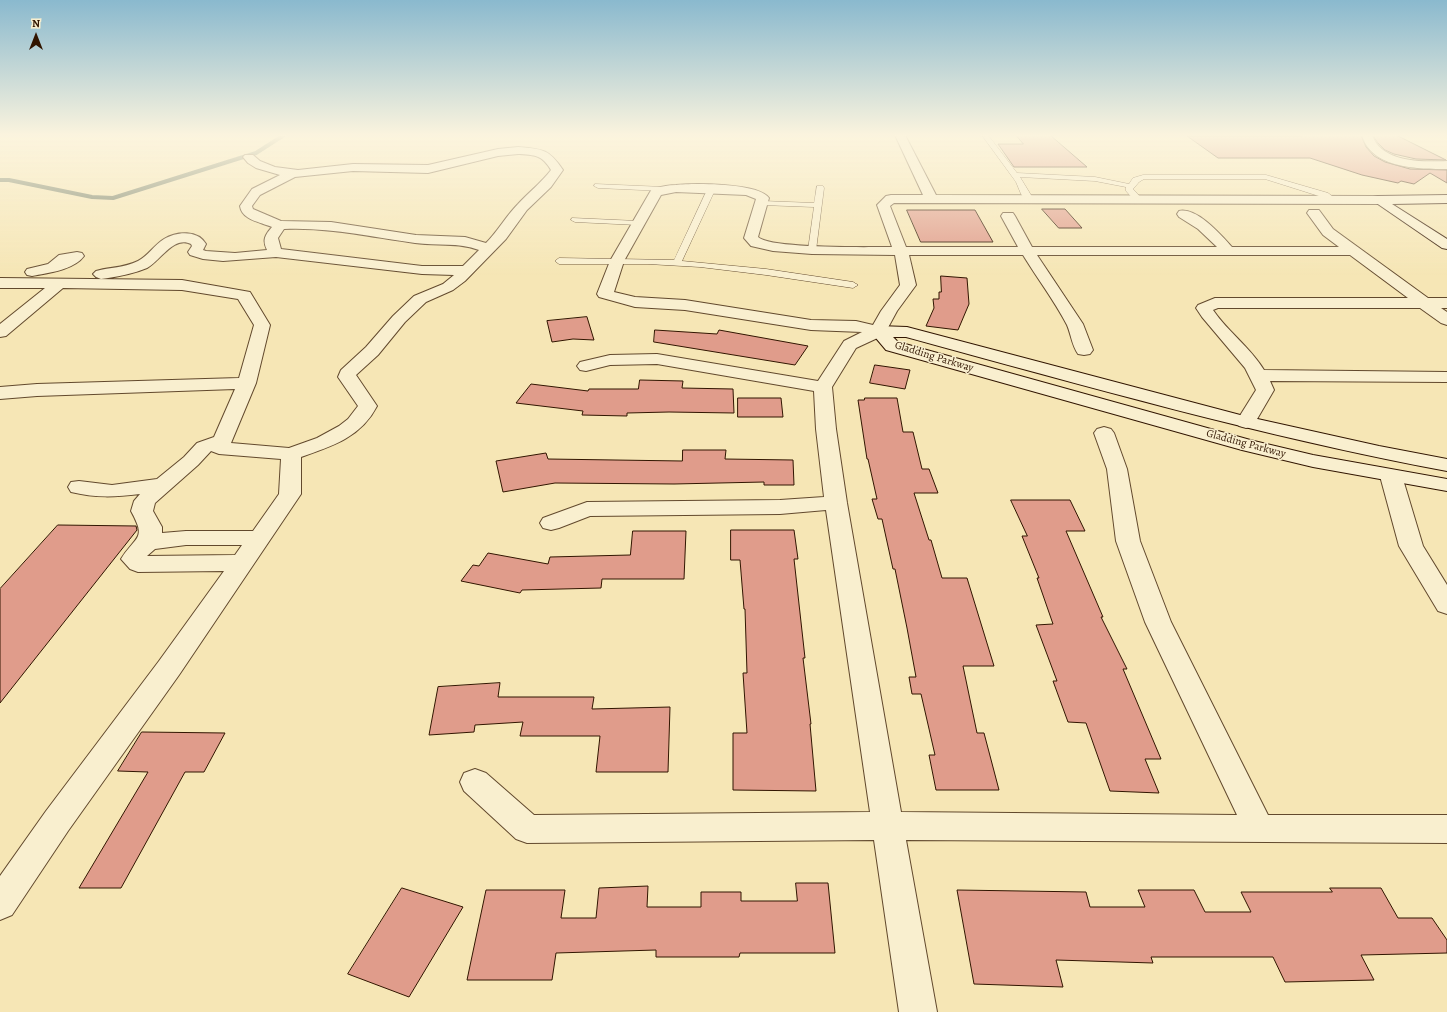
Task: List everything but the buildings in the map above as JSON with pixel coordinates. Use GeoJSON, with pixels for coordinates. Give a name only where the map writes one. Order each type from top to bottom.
{"type":"FeatureCollection","features":[{"type":"Feature","properties":{"kind":"street"},"geometry":{"type":"LineString","coordinates":[[276,182],[256,192],[246,206],[247,211],[253,215],[280,225],[311,225],[431,240],[464,240],[473,242],[488,249]]}},
{"type":"Feature","properties":{"kind":"street"},"geometry":{"type":"LineString","coordinates":[[32,272],[182,285],[244,295],[262,325],[247,383],[219,448],[291,454],[345,432],[365,413],[368,406],[347,377],[347,374],[372,351],[399,319],[420,299],[448,287],[460,278],[501,236],[522,207],[549,182]]}},
{"type":"Feature","properties":{"kind":"street"},"geometry":{"type":"LineString","coordinates":[[923,182],[932,200]]}},
{"type":"Feature","properties":{"kind":"street"},"geometry":{"type":"LineString","coordinates":[[1355,251],[901,251],[812,250],[773,247],[756,243],[751,238],[763,198],[757,194],[747,191],[664,189],[656,192],[617,261],[606,294],[634,302],[685,305],[756,315],[811,325],[853,336],[878,331],[889,311],[908,285],[901,251],[883,205],[891,199],[1447,199]]}},
{"type":"Feature","properties":{"kind":"street"},"geometry":{"type":"LineString","coordinates":[[1378,200],[1447,245]]}},
{"type":"Feature","properties":{"kind":"street"},"geometry":{"type":"LineString","coordinates":[[1314,213],[1328,232],[1447,320]]}},
{"type":"Feature","properties":{"kind":"street"},"geometry":{"type":"LineString","coordinates":[[1184,214],[1196,220],[1214,234],[1228,251]]}},
{"type":"Feature","properties":{"kind":"street"},"geometry":{"type":"LineString","coordinates":[[1008,216],[1028,251],[1076,326],[1083,340],[1084,350]]}},
{"type":"Feature","properties":{"kind":"street"},"geometry":{"type":"LineString","coordinates":[[276,252],[270,238],[280,225]]}},
{"type":"Feature","properties":{"kind":"street"},"geometry":{"type":"LineString","coordinates":[[0,274],[32,272],[111,273],[144,264],[165,244],[185,238],[192,238],[197,241],[199,246],[195,252],[207,255],[234,257],[276,252],[422,270],[467,271]]}},
{"type":"Feature","properties":{"kind":"street"},"geometry":{"type":"LineString","coordinates":[[0,283],[57,275]]}},
{"type":"Feature","properties":{"kind":"street"},"geometry":{"type":"LineString","coordinates":[[0,332],[33,306],[57,275]]}},
{"type":"Feature","properties":{"kind":"street"},"geometry":{"type":"LineString","coordinates":[[1246,422],[1265,390],[1259,375],[1210,318],[1204,308],[1215,303],[1447,304]]}},
{"type":"Feature","properties":{"kind":"street","name":"Gladding Parkway"},"geometry":{"type":"LineString","coordinates":[[878,331],[907,332],[1315,440],[1447,465]]}},
{"type":"Feature","properties":{"kind":"street","name":"Gladding Parkway"},"geometry":{"type":"LineString","coordinates":[[878,331],[892,346],[1249,446],[1313,461],[1447,485]]}},
{"type":"Feature","properties":{"kind":"street"},"geometry":{"type":"LineString","coordinates":[[853,336],[823,387],[826,429],[836,503],[918,1012]]}},
{"type":"Feature","properties":{"kind":"street"},"geometry":{"type":"LineString","coordinates":[[586,366],[610,360],[657,359],[823,387]]}},
{"type":"Feature","properties":{"kind":"street"},"geometry":{"type":"LineString","coordinates":[[1259,375],[1447,377]]}},
{"type":"Feature","properties":{"kind":"street"},"geometry":{"type":"LineString","coordinates":[[0,393],[37,390],[247,383]]}},
{"type":"Feature","properties":{"kind":"street"},"geometry":{"type":"LineString","coordinates":[[1104,433],[1117,470],[1128,541],[1158,622],[1259,829]]}},
{"type":"Feature","properties":{"kind":"street"},"geometry":{"type":"LineString","coordinates":[[148,542],[151,527],[142,511],[145,501],[204,447],[212,443],[221,442]]}},
{"type":"Feature","properties":{"kind":"street"},"geometry":{"type":"LineString","coordinates":[[0,904],[57,821],[169,668],[290,494],[291,454]]}},
{"type":"Feature","properties":{"kind":"street"},"geometry":{"type":"LineString","coordinates":[[1447,469],[1404,469],[1391,476],[1411,546],[1447,605]]}},
{"type":"Feature","properties":{"kind":"street"},"geometry":{"type":"LineString","coordinates":[[79,487],[112,491],[164,485]]}},
{"type":"Feature","properties":{"kind":"street"},"geometry":{"type":"LineString","coordinates":[[551,523],[587,509],[780,507],[836,503]]}},
{"type":"Feature","properties":{"kind":"street"},"geometry":{"type":"LineString","coordinates":[[242,563],[138,564],[133,559],[139,550],[148,542],[186,538],[259,538]]}},
{"type":"Feature","properties":{"kind":"street"},"geometry":{"type":"LineString","coordinates":[[475,782],[527,828],[889,826],[1447,829]]}},
{"type":"Feature","properties":{"kind":"lane"},"geometry":{"type":"LineString","coordinates":[[1019,182],[1030,200]]}},
{"type":"Feature","properties":{"kind":"lane"},"geometry":{"type":"LineString","coordinates":[[1112,182],[1131,186]]}},
{"type":"Feature","properties":{"kind":"lane"},"geometry":{"type":"LineString","coordinates":[[1135,182],[1129,189],[1139,200]]}},
{"type":"Feature","properties":{"kind":"lane"},"geometry":{"type":"LineString","coordinates":[[1284,182],[1325,195],[1333,200]]}},
{"type":"Feature","properties":{"kind":"lane"},"geometry":{"type":"LineString","coordinates":[[598,186],[664,189]]}},
{"type":"Feature","properties":{"kind":"lane"},"geometry":{"type":"LineString","coordinates":[[812,250],[820,188]]}},
{"type":"Feature","properties":{"kind":"lane"},"geometry":{"type":"LineString","coordinates":[[677,263],[711,190]]}},
{"type":"Feature","properties":{"kind":"lane"},"geometry":{"type":"LineString","coordinates":[[762,203],[817,205]]}},
{"type":"Feature","properties":{"kind":"lane"},"geometry":{"type":"LineString","coordinates":[[575,220],[638,223]]}},
{"type":"Feature","properties":{"kind":"lane"},"geometry":{"type":"LineString","coordinates":[[559,261],[677,263],[769,272],[853,285]]}},
{"type":"Feature","properties":{"kind":"waterway"},"geometry":{"type":"LineString","coordinates":[[20,182],[92,197],[113,198],[163,182]]}}]}
